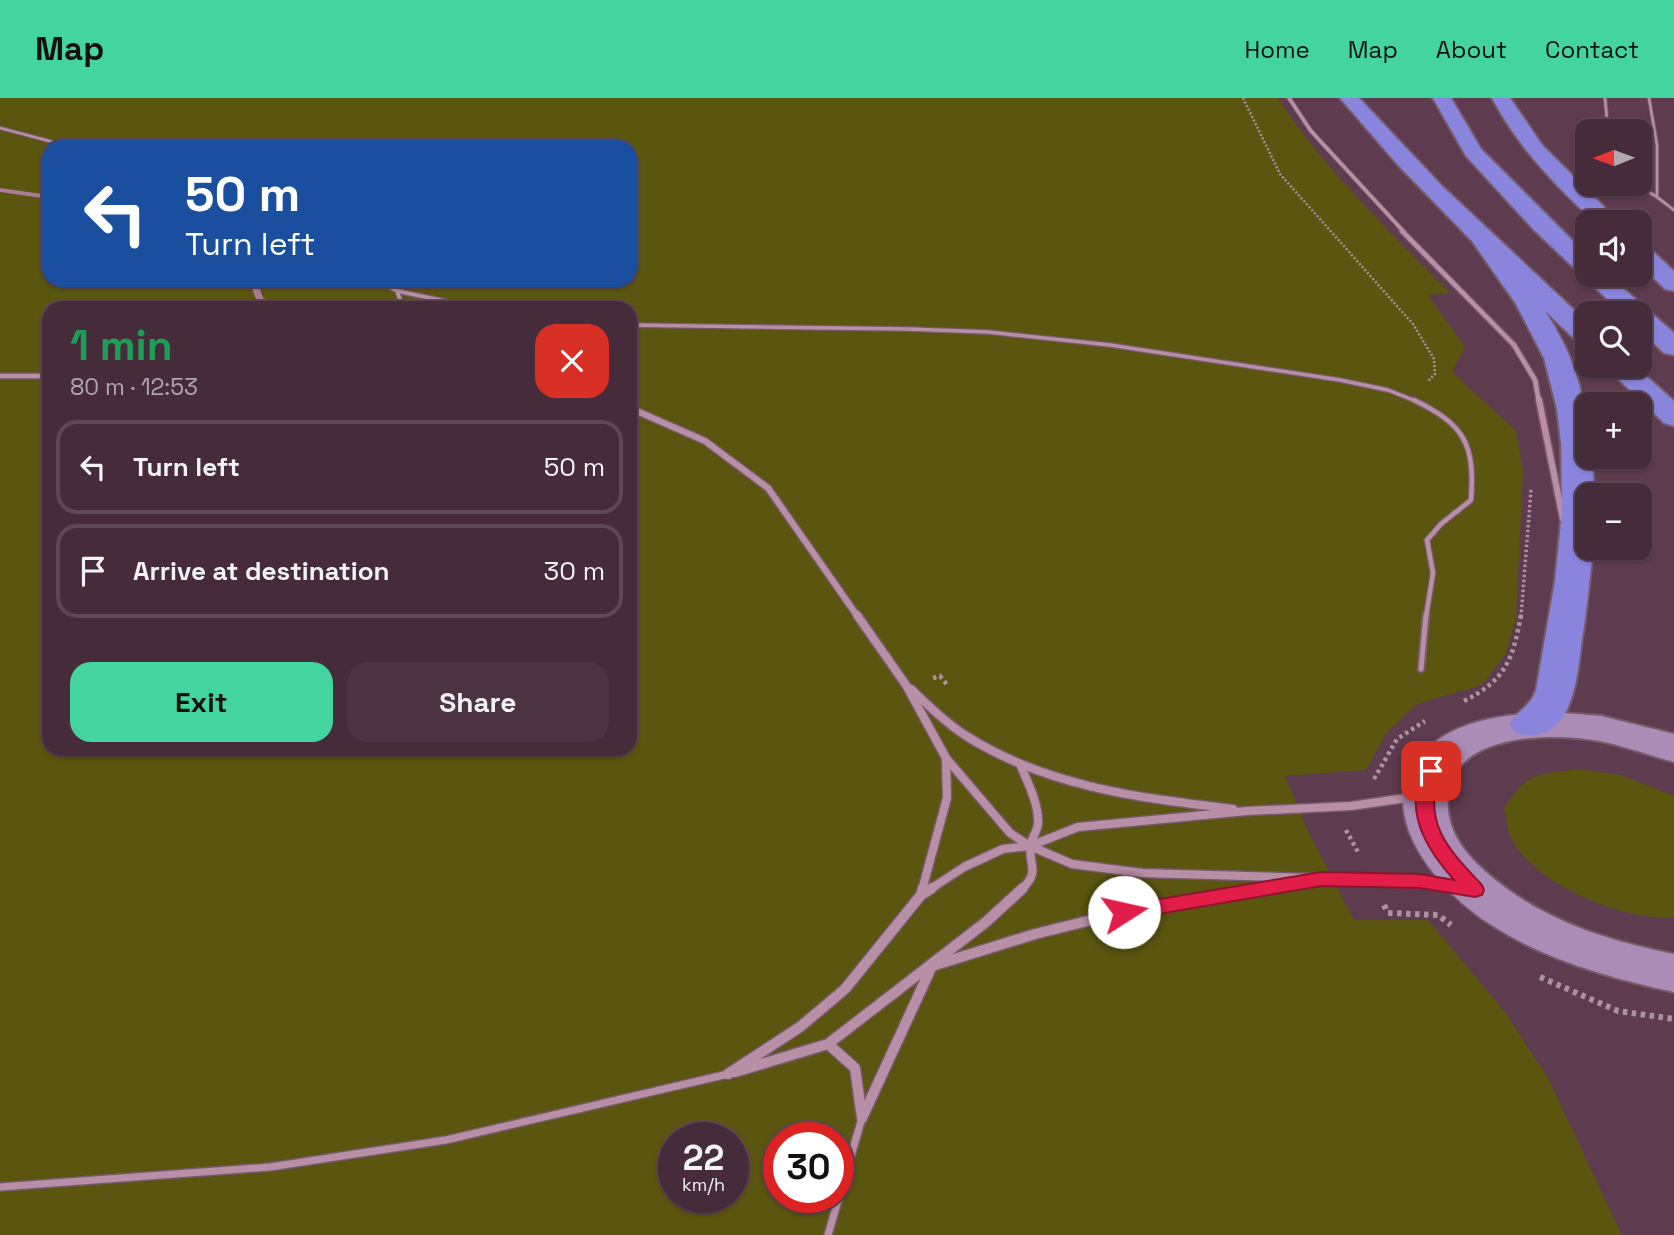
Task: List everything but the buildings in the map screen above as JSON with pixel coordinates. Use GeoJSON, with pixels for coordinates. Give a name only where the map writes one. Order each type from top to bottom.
{"type":"FeatureCollection","features":[{"type":"Feature","properties":{"kind":"highway"},"geometry":{"type":"LineString","coordinates":[[1349,98],[1383,139],[1482,238],[1575,325]]}},
{"type":"Feature","properties":{"kind":"highway"},"geometry":{"type":"LineString","coordinates":[[1442,98],[1473,152],[1575,257]]}},
{"type":"Feature","properties":{"kind":"highway"},"geometry":{"type":"LineString","coordinates":[[1501,98],[1542,157],[1596,210]]}},
{"type":"Feature","properties":{"kind":"highway"},"geometry":{"type":"LineString","coordinates":[[1482,238],[1541,328],[1563,373],[1577,446],[1580,522],[1564,641],[1555,693],[1546,711],[1529,724]]}},
{"type":"Feature","properties":{"kind":"highway"},"geometry":{"type":"LineString","coordinates":[[1652,263],[1674,284]]}},
{"type":"Feature","properties":{"kind":"highway"},"geometry":{"type":"LineString","coordinates":[[1608,287],[1623,301]]}},
{"type":"Feature","properties":{"kind":"highway"},"geometry":{"type":"LineString","coordinates":[[1652,327],[1674,347]]}},
{"type":"Feature","properties":{"kind":"highway"},"geometry":{"type":"LineString","coordinates":[[1632,378],[1674,417]]}},
{"type":"Feature","properties":{"kind":"street"},"geometry":{"type":"LineString","coordinates":[[1289,98],[1311,131],[1360,187],[1514,345],[1535,380],[1564,524]]}},
{"type":"Feature","properties":{"kind":"street"},"geometry":{"type":"LineString","coordinates":[[0,376],[42,376]]}},
{"type":"Feature","properties":{"kind":"street"},"geometry":{"type":"LineString","coordinates":[[637,411],[705,441],[768,488],[906,685],[946,758],[993,816],[1010,833],[1030,846],[1072,864],[1142,873],[1420,881],[1475,890]]}},
{"type":"Feature","properties":{"kind":"street"},"geometry":{"type":"LineString","coordinates":[[1564,641],[1567,559]]}},
{"type":"Feature","properties":{"kind":"street"},"geometry":{"type":"LineString","coordinates":[[906,685],[966,736],[1020,764],[1109,793],[1247,811]]}},
{"type":"Feature","properties":{"kind":"street"},"geometry":{"type":"LineString","coordinates":[[1674,749],[1615,731],[1579,725],[1529,724],[1472,738],[1447,752],[1431,771],[1423,794],[1427,824],[1444,857],[1475,890],[1516,920],[1567,946],[1622,963],[1674,973]]}},
{"type":"Feature","properties":{"kind":"street"},"geometry":{"type":"LineString","coordinates":[[921,895],[947,798],[946,758]]}},
{"type":"Feature","properties":{"kind":"street"},"geometry":{"type":"LineString","coordinates":[[728,1074],[828,1044],[986,922],[1030,880],[1034,864],[1030,846],[1038,823],[1030,787],[1020,764]]}},
{"type":"Feature","properties":{"kind":"street"},"geometry":{"type":"LineString","coordinates":[[728,1074],[800,1027],[845,989],[921,895],[1003,849],[1030,846],[1078,827],[1247,811],[1350,806],[1423,794]]}},
{"type":"Feature","properties":{"kind":"street"},"geometry":{"type":"LineString","coordinates":[[862,1118],[932,965],[1035,934],[1124,912],[1321,879]]}},
{"type":"Feature","properties":{"kind":"street"},"geometry":{"type":"LineString","coordinates":[[828,1044],[855,1069],[862,1118]]}},
{"type":"Feature","properties":{"kind":"lane"},"geometry":{"type":"LineString","coordinates":[[1605,98],[1607,119]]}},
{"type":"Feature","properties":{"kind":"lane"},"geometry":{"type":"LineString","coordinates":[[1649,98],[1657,145],[1657,198]]}},
{"type":"Feature","properties":{"kind":"lane"},"geometry":{"type":"LineString","coordinates":[[0,128],[45,140]]}},
{"type":"Feature","properties":{"kind":"lane"},"geometry":{"type":"LineString","coordinates":[[1652,195],[1674,211]]}},
{"type":"Feature","properties":{"kind":"lane"},"geometry":{"type":"LineString","coordinates":[[389,287],[397,292],[443,301]]}},
{"type":"Feature","properties":{"kind":"lane"},"geometry":{"type":"LineString","coordinates":[[397,292],[400,301]]}},
{"type":"Feature","properties":{"kind":"lane"},"geometry":{"type":"LineString","coordinates":[[637,325],[950,330],[1080,342],[1366,385],[1410,398],[1452,423],[1467,440],[1473,459],[1471,500],[1441,524],[1427,540],[1433,573],[1427,603],[1421,669]]}},
{"type":"Feature","properties":{"kind":"lane"},"geometry":{"type":"LineString","coordinates":[[0,1187],[270,1167],[446,1140],[728,1074]]}},
{"type":"Feature","properties":{"kind":"lane"},"geometry":{"type":"LineString","coordinates":[[828,1235],[862,1118]]}},
{"type":"Feature","properties":{"kind":"path"},"geometry":{"type":"LineString","coordinates":[[1243,98],[1280,174],[1413,324],[1434,359],[1435,374],[1410,398]]}},
{"type":"Feature","properties":{"kind":"path"},"geometry":{"type":"LineString","coordinates":[[1461,703],[1500,678],[1512,659],[1523,586],[1531,483]]}},
{"type":"Feature","properties":{"kind":"path"},"geometry":{"type":"LineString","coordinates":[[906,685],[940,676],[952,691]]}},
{"type":"Feature","properties":{"kind":"path"},"geometry":{"type":"LineString","coordinates":[[1361,781],[1374,780],[1397,739],[1430,718]]}},
{"type":"Feature","properties":{"kind":"shaded area"},"geometry":{"type":"Polygon","coordinates":[[[0,98],[1278,98],[1296,125],[1337,175],[1450,293],[1428,295],[1465,347],[1452,372],[1516,431],[1523,471],[1516,618],[1506,654],[1482,685],[1417,704],[1387,732],[1366,770],[1285,776],[1306,827],[1354,920],[1428,920],[1504,1011],[1548,1078],[1622,1235],[0,1235],[0,98]]]}},
{"type":"Feature","properties":{"kind":"shaded area"},"geometry":{"type":"Polygon","coordinates":[[[1579,769],[1621,775],[1674,796],[1674,917],[1631,913],[1582,896],[1558,884],[1538,869],[1521,853],[1510,836],[1504,809],[1519,788],[1527,781],[1544,774],[1579,769]]]}},
{"type":"Feature","properties":{"kind":"waterway"},"geometry":{"type":"LineString","coordinates":[[0,190],[42,196]]}},
{"type":"Feature","properties":{"kind":"waterway"},"geometry":{"type":"LineString","coordinates":[[255,287],[260,300],[264,301]]}},
{"type":"Feature","properties":{"kind":"route"},"geometry":{"type":"LineString","coordinates":[[1124,912],[1321,879],[1420,881],[1475,890],[1444,857],[1427,824],[1423,794],[1431,771]]}}]}
